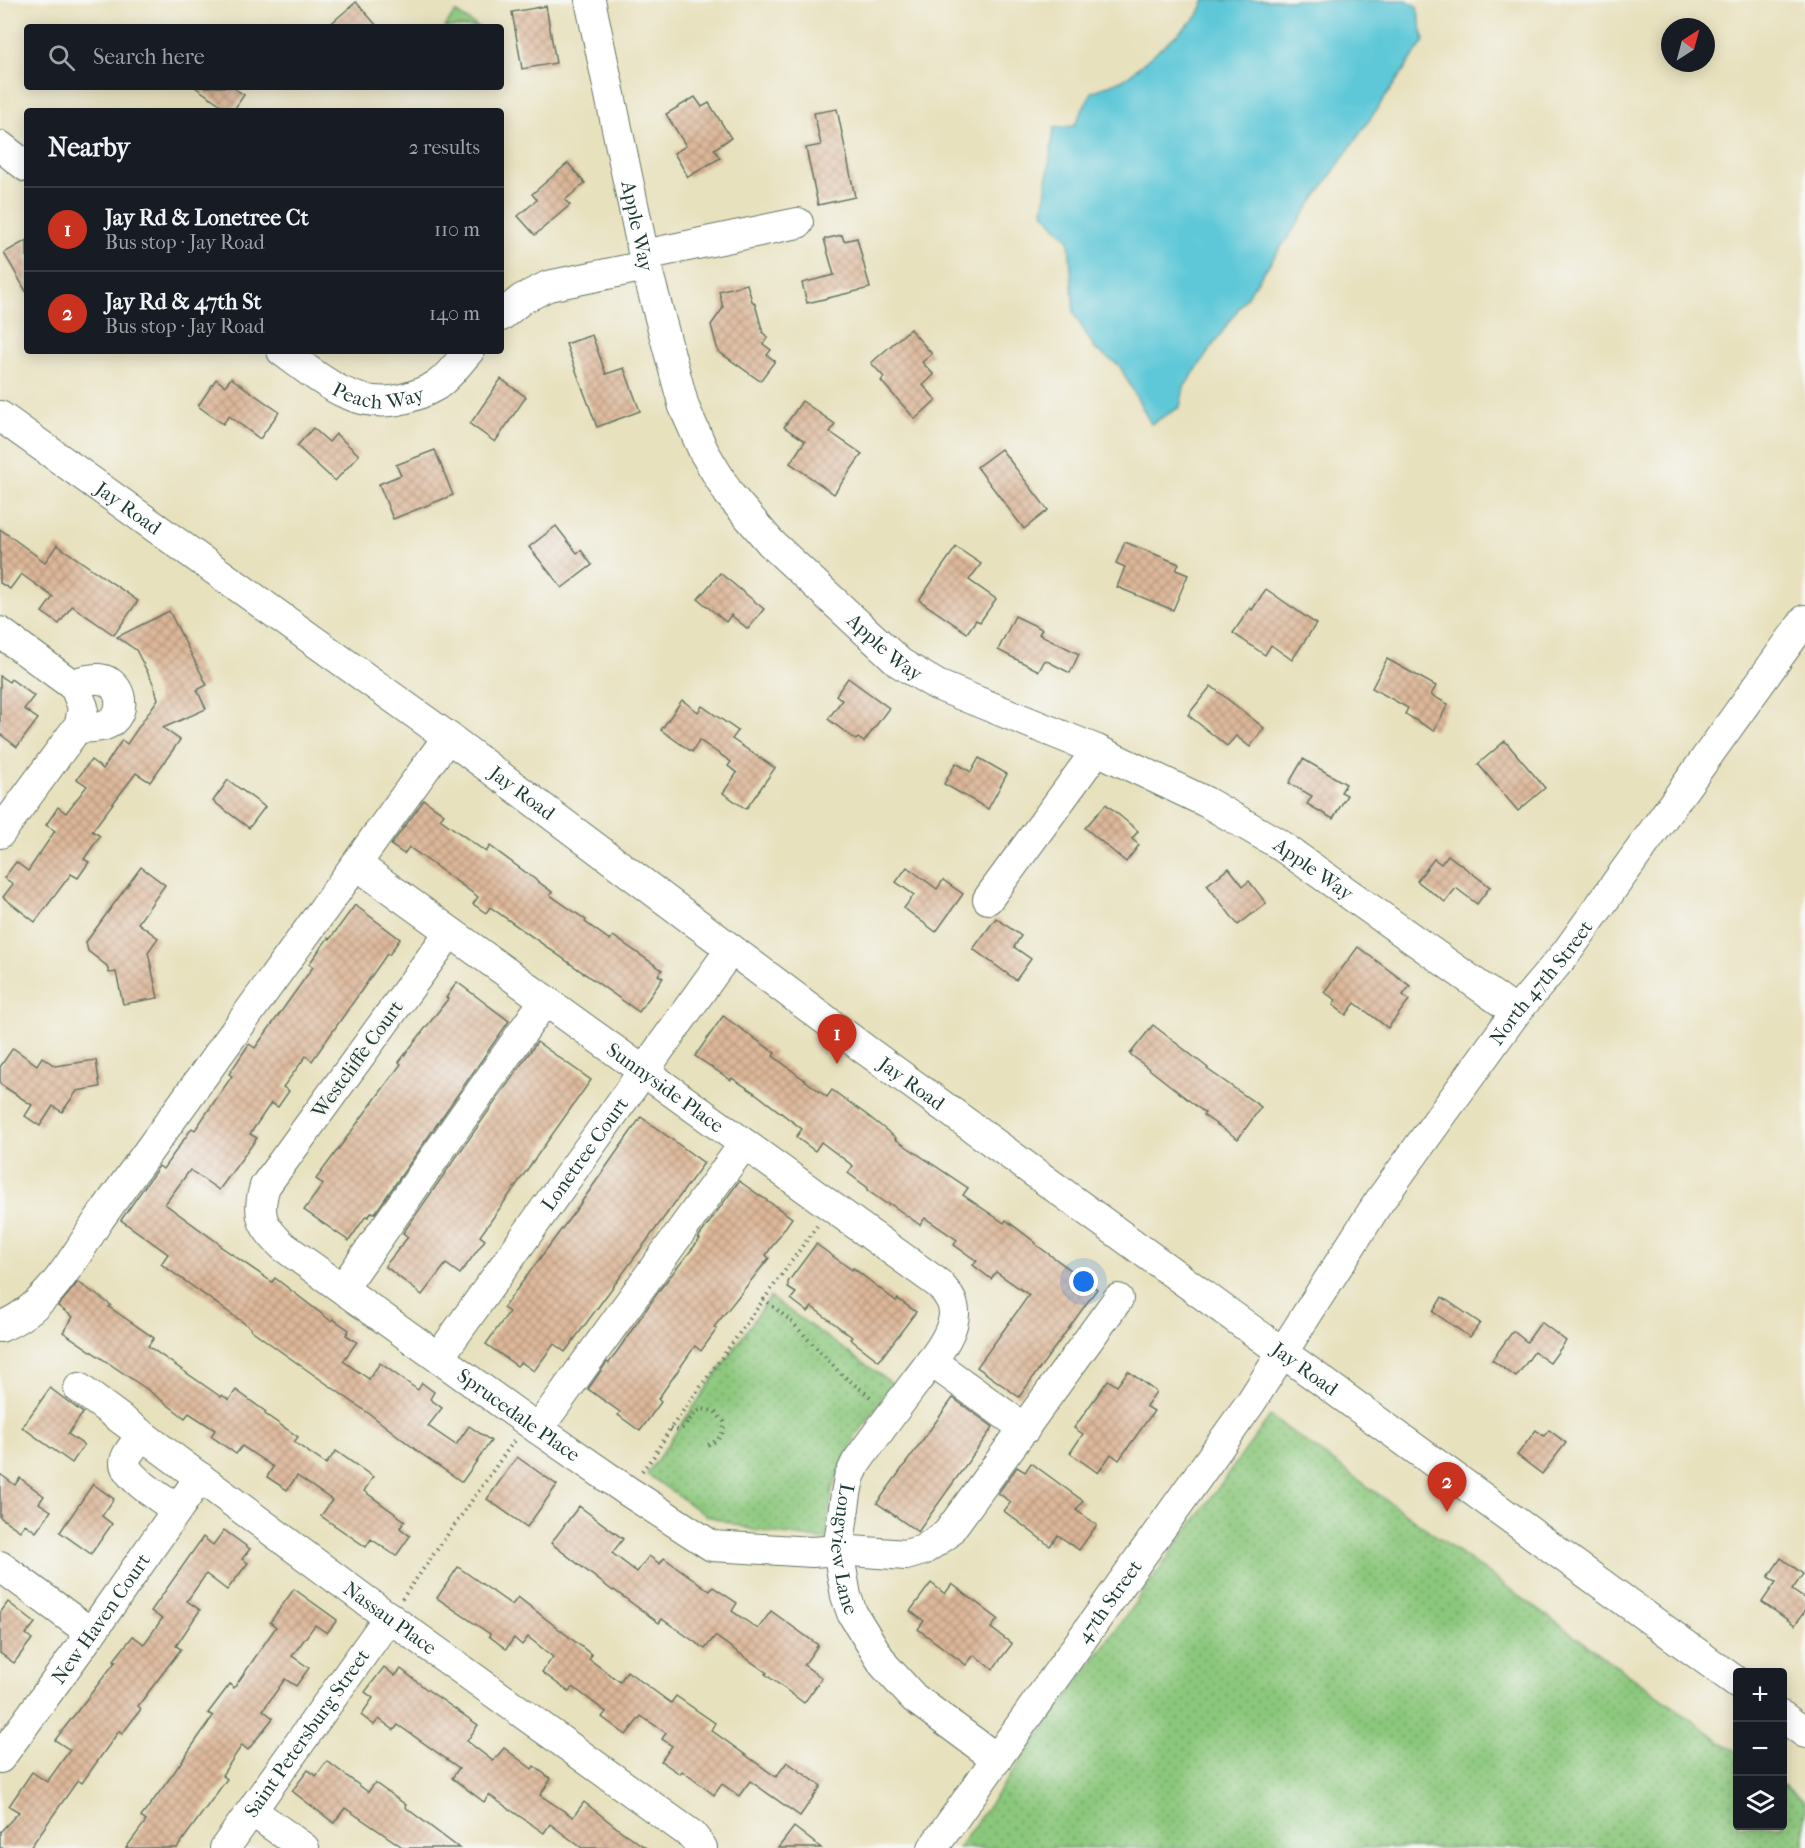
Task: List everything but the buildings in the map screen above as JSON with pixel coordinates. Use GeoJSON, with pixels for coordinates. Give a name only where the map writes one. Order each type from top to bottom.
{"type":"FeatureCollection","features":[{"type":"Feature","properties":{"kind":"street","name":"Apple Way"},"geometry":{"type":"LineString","coordinates":[[590,0],[645,261],[684,407],[704,452],[729,494],[771,543],[900,663],[937,685],[1098,750],[1206,802],[1277,843],[1516,1012]]}},
{"type":"Feature","properties":{"kind":"street"},"geometry":{"type":"LineString","coordinates":[[0,146],[24,165]]}},
{"type":"Feature","properties":{"kind":"street"},"geometry":{"type":"LineString","coordinates":[[504,314],[522,299],[548,286],[798,223]]}},
{"type":"Feature","properties":{"kind":"street","name":"Peach Way"},"geometry":{"type":"LineString","coordinates":[[286,354],[330,386],[360,399],[385,402],[417,396],[439,384],[466,354]]}},
{"type":"Feature","properties":{"kind":"street","name":"Jay Road"},"geometry":{"type":"LineString","coordinates":[[0,416],[448,737],[863,1048],[1733,1680]]}},
{"type":"Feature","properties":{"kind":"street","name":"North 47th Street"},"geometry":{"type":"LineString","coordinates":[[1284,1352],[1376,1206],[1516,1012],[1566,953],[1805,620]]}},
{"type":"Feature","properties":{"kind":"street"},"geometry":{"type":"LineString","coordinates":[[0,632],[73,686],[83,707],[78,728],[0,833]]}},
{"type":"Feature","properties":{"kind":"street"},"geometry":{"type":"LineString","coordinates":[[73,686],[96,678],[105,680],[113,684],[119,692],[121,702],[120,711],[107,725],[78,728]]}},
{"type":"Feature","properties":{"kind":"street"},"geometry":{"type":"LineString","coordinates":[[0,1327],[15,1320],[43,1299],[63,1274],[107,1209],[448,737]]}},
{"type":"Feature","properties":{"kind":"street"},"geometry":{"type":"LineString","coordinates":[[988,899],[1098,750]]}},
{"type":"Feature","properties":{"kind":"street","name":"Sunnyside Place"},"geometry":{"type":"LineString","coordinates":[[368,872],[939,1284],[949,1296],[954,1309]]}},
{"type":"Feature","properties":{"kind":"street","name":"Westcliffe Court"},"geometry":{"type":"LineString","coordinates":[[265,1186],[450,932]]}},
{"type":"Feature","properties":{"kind":"street","name":"Lonetree Court"},"geometry":{"type":"LineString","coordinates":[[440,1357],[731,949]]}},
{"type":"Feature","properties":{"kind":"street"},"geometry":{"type":"LineString","coordinates":[[343,1288],[545,1000]]}},
{"type":"Feature","properties":{"kind":"street"},"geometry":{"type":"LineString","coordinates":[[533,1425],[744,1144]]}},
{"type":"Feature","properties":{"kind":"street","name":"Sprucedale Place"},"geometry":{"type":"LineString","coordinates":[[265,1186],[260,1201],[263,1224],[284,1247],[626,1490],[712,1546],[812,1552],[838,1550],[906,1555],[935,1544],[947,1534],[1118,1299]]}},
{"type":"Feature","properties":{"kind":"street","name":"Longview Lane"},"geometry":{"type":"LineString","coordinates":[[954,1309],[949,1333],[856,1463],[849,1478],[838,1550],[846,1596],[852,1613],[884,1665],[914,1698],[997,1759]]}},
{"type":"Feature","properties":{"kind":"street","name":"47th Street"},"geometry":{"type":"LineString","coordinates":[[933,1848],[1251,1402],[1284,1352]]}},
{"type":"Feature","properties":{"kind":"street"},"geometry":{"type":"LineString","coordinates":[[931,1360],[1025,1429]]}},
{"type":"Feature","properties":{"kind":"street","name":"Nassau Place"},"geometry":{"type":"LineString","coordinates":[[79,1388],[389,1617],[692,1835],[702,1848]]}},
{"type":"Feature","properties":{"kind":"street"},"geometry":{"type":"LineString","coordinates":[[142,1435],[126,1458],[124,1465],[136,1480],[176,1509]]}},
{"type":"Feature","properties":{"kind":"street","name":"New Haven Court"},"geometry":{"type":"LineString","coordinates":[[0,1758],[200,1477]]}},
{"type":"Feature","properties":{"kind":"street"},"geometry":{"type":"LineString","coordinates":[[0,1566],[91,1633]]}},
{"type":"Feature","properties":{"kind":"street","name":"Saint Petersburg Street"},"geometry":{"type":"LineString","coordinates":[[225,1848],[389,1617]]}},
{"type":"Feature","properties":{"kind":"street"},"geometry":{"type":"LineString","coordinates":[[1787,1720],[1805,1733]]}},
{"type":"Feature","properties":{"kind":"street"},"geometry":{"type":"LineString","coordinates":[[252,1811],[304,1848]]}},
{"type":"Feature","properties":{"kind":"path"},"geometry":{"type":"LineString","coordinates":[[626,1490],[654,1456],[669,1429],[817,1226]]}},
{"type":"Feature","properties":{"kind":"path"},"geometry":{"type":"LineString","coordinates":[[763,1299],[790,1320],[840,1373],[873,1399]]}},
{"type":"Feature","properties":{"kind":"path"},"geometry":{"type":"LineString","coordinates":[[669,1429],[678,1431],[684,1428],[691,1416],[702,1409],[714,1411],[724,1422],[723,1432],[714,1443],[705,1446]]}},
{"type":"Feature","properties":{"kind":"path"},"geometry":{"type":"LineString","coordinates":[[389,1617],[533,1425]]}},
{"type":"Feature","properties":{"kind":"green space"},"geometry":{"type":"Polygon","coordinates":[[[455,12],[473,24],[447,24],[455,12]]]}},
{"type":"Feature","properties":{"kind":"green space"},"geometry":{"type":"Polygon","coordinates":[[[770,1297],[893,1384],[854,1439],[832,1489],[826,1540],[753,1530],[705,1515],[647,1474],[770,1297]]]}},
{"type":"Feature","properties":{"kind":"green space"},"geometry":{"type":"Polygon","coordinates":[[[1270,1416],[1733,1750],[1733,1830],[1787,1830],[1787,1788],[1805,1801],[1805,1848],[958,1848],[1270,1416]]]}},
{"type":"Feature","properties":{"kind":"water"},"geometry":{"type":"Polygon","coordinates":[[[1205,0],[1407,0],[1417,7],[1424,41],[1184,387],[1180,407],[1151,424],[1119,365],[1096,350],[1074,314],[1069,240],[1043,212],[1054,128],[1074,126],[1092,92],[1126,78],[1197,17],[1205,0]]]}},
{"type":"Feature","properties":{"kind":"place","name":"Jay Rd & Lonetree Ct"},"geometry":{"type":"Point","coordinates":[837,1064]}},
{"type":"Feature","properties":{"kind":"place","name":"Jay Rd & 47th St"},"geometry":{"type":"Point","coordinates":[1447,1512]}}]}
